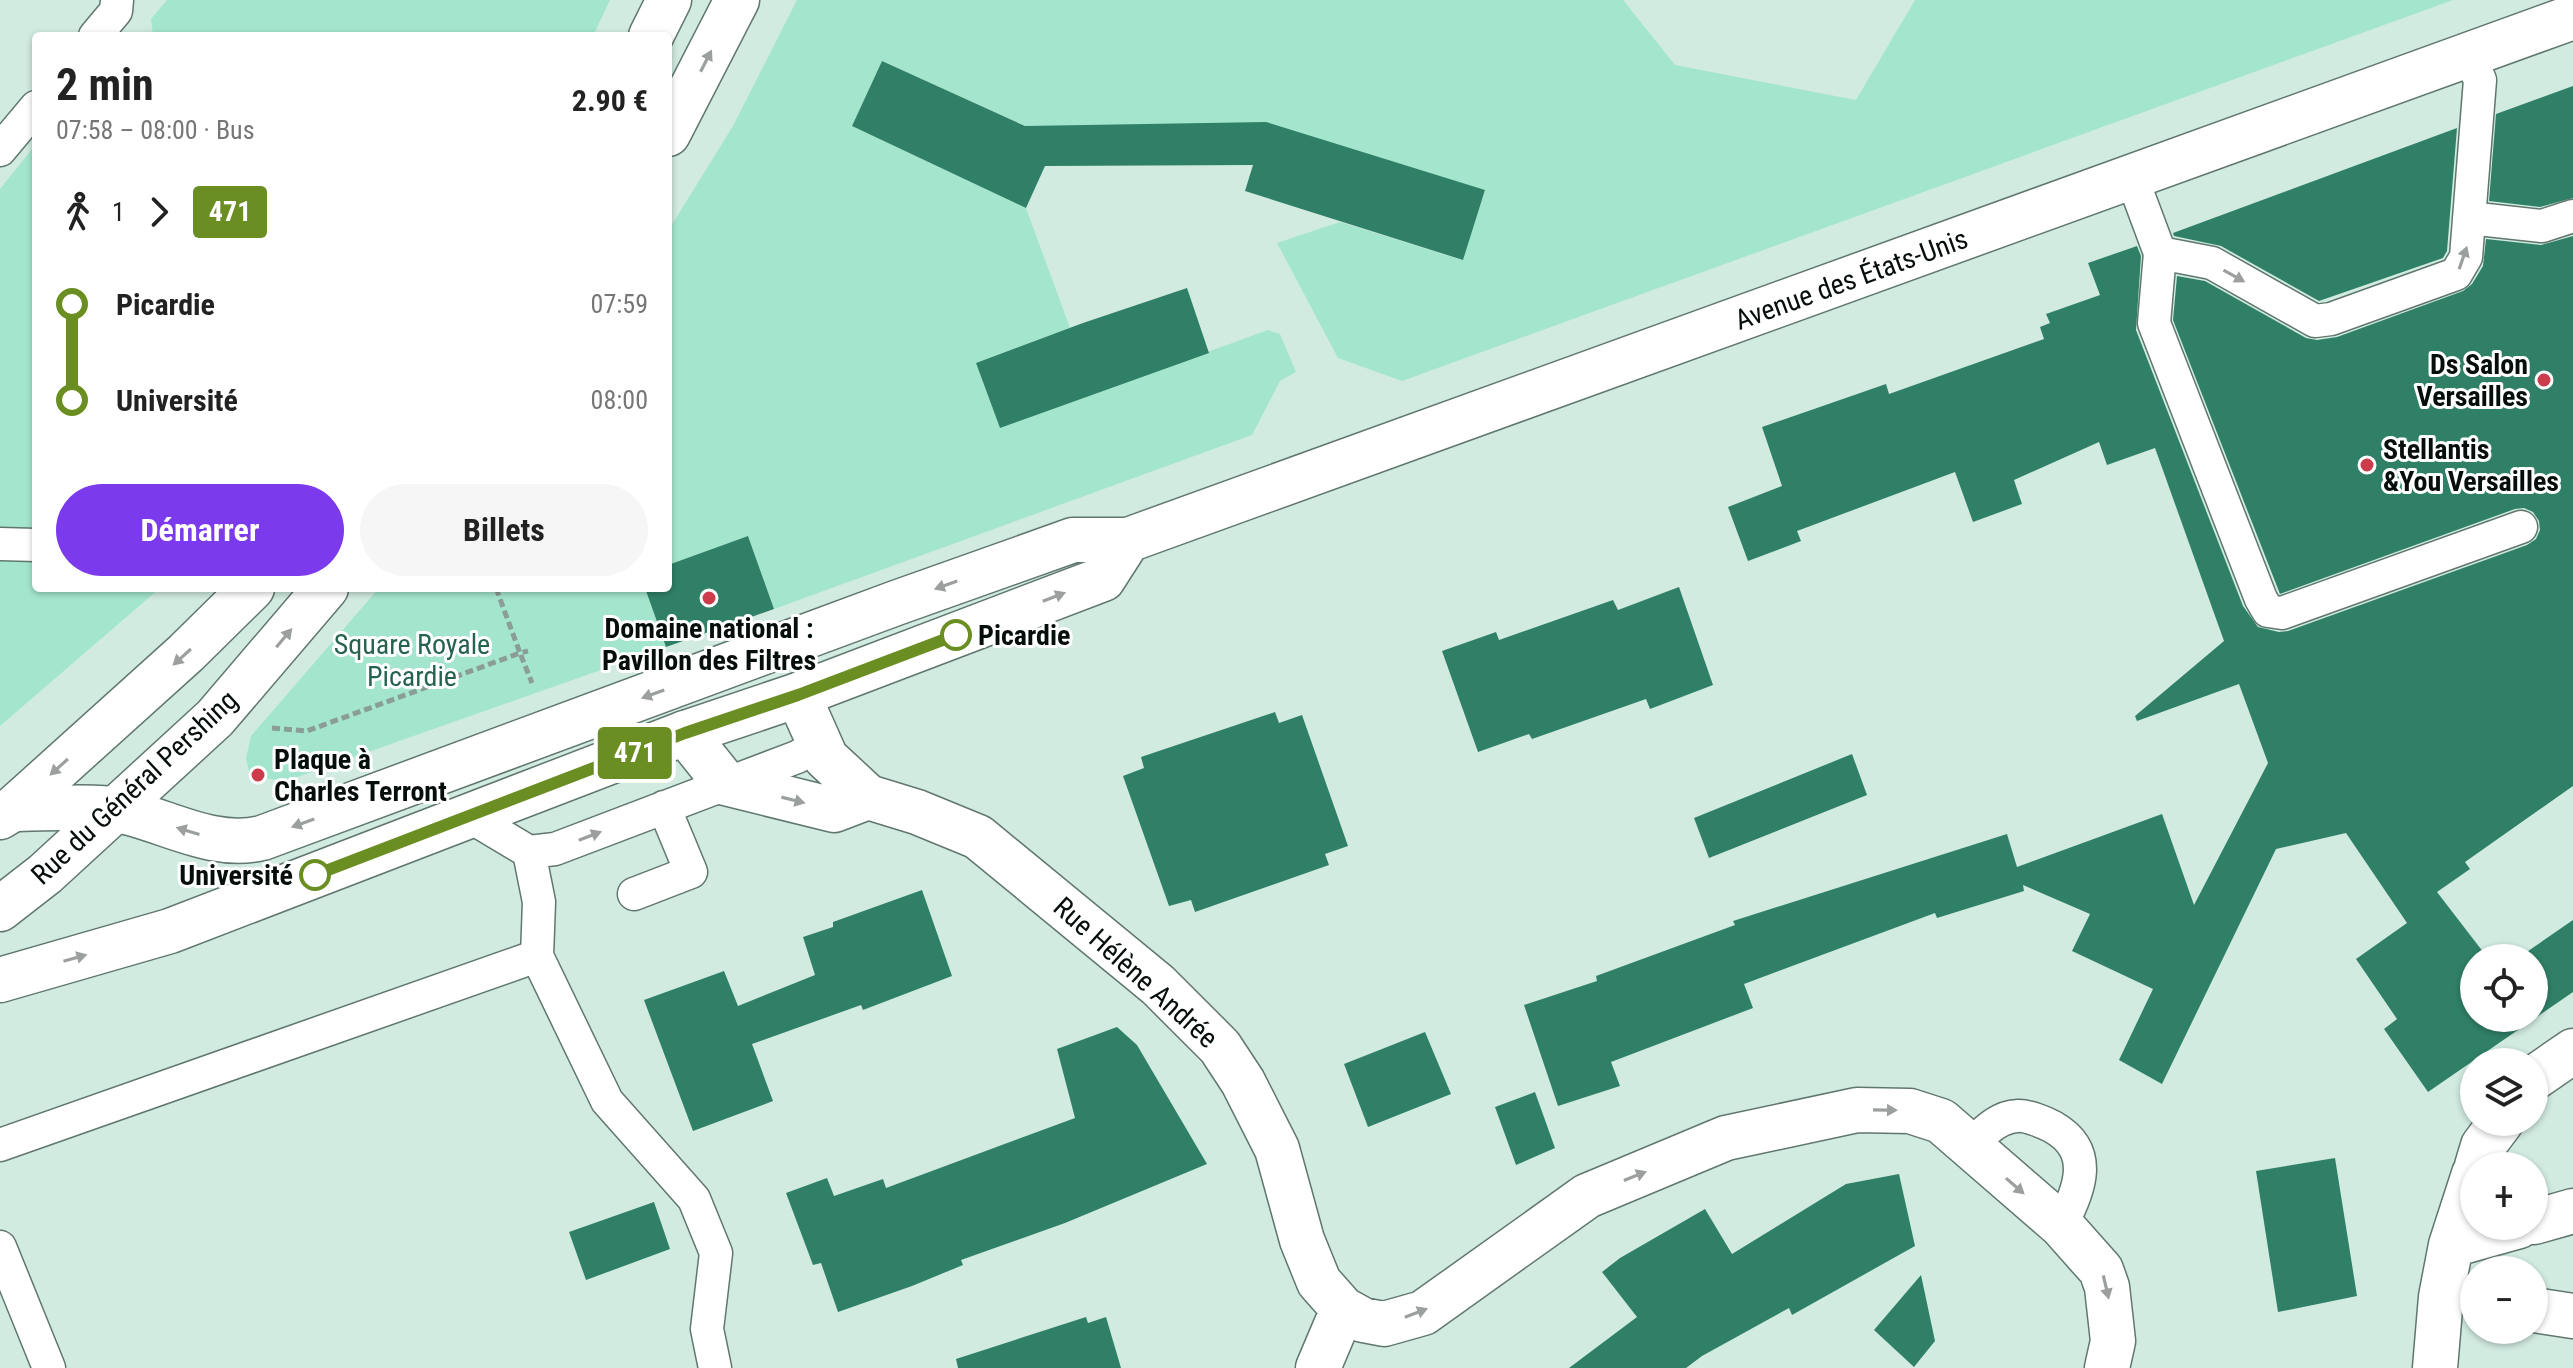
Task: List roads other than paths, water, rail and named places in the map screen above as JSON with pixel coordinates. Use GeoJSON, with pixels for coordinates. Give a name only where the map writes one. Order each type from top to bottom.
{"type":"FeatureCollection","features":[{"type":"Feature","properties":{"kind":"main road"},"geometry":{"type":"LineString","coordinates":[[653,32],[669,0]]}},
{"type":"Feature","properties":{"kind":"main road"},"geometry":{"type":"LineString","coordinates":[[672,126],[737,0]]}},
{"type":"Feature","properties":{"kind":"main road","name":"Avenue des États-Unis"},"geometry":{"type":"LineString","coordinates":[[6,813],[116,810],[217,840],[255,840],[1073,540],[1128,540],[2573,17]]}},
{"type":"Feature","properties":{"kind":"main road"},"geometry":{"type":"LineString","coordinates":[[0,980],[170,931],[685,733],[798,695],[1103,579],[1128,540]]}},
{"type":"Feature","properties":{"kind":"main road"},"geometry":{"type":"LineString","coordinates":[[6,813],[186,653],[248,592]]}},
{"type":"Feature","properties":{"kind":"main road","name":"Rue du Général Pershing"},"geometry":{"type":"LineString","coordinates":[[0,909],[45,874],[215,718],[323,592]]}},
{"type":"Feature","properties":{"kind":"main road"},"geometry":{"type":"LineString","coordinates":[[685,733],[726,667],[798,695]]}},
{"type":"Feature","properties":{"kind":"main road","name":"Rue Hélène Andrée"},"geometry":{"type":"LineString","coordinates":[[798,695],[826,758],[868,797],[917,812],[978,837],[1158,985],[1220,1047],[1243,1082],[1277,1149],[1302,1240],[1319,1282],[1343,1309]]}},
{"type":"Feature","properties":{"kind":"main road"},"geometry":{"type":"LineString","coordinates":[[685,733],[725,783],[834,810],[868,797]]}},
{"type":"Feature","properties":{"kind":"main road"},"geometry":{"type":"LineString","coordinates":[[2548,1068],[2573,1051]]}},
{"type":"Feature","properties":{"kind":"main road"},"geometry":{"type":"LineString","coordinates":[[1318,1368],[1343,1309],[1363,1320],[1384,1324],[1423,1313],[1587,1196],[1726,1138],[1857,1110],[1910,1111],[1941,1121],[2061,1225],[2101,1270],[2107,1287],[2113,1341],[2107,1368]]}},
{"type":"Feature","properties":{"kind":"main road"},"geometry":{"type":"LineString","coordinates":[[2548,1218],[2573,1211]]}},
{"type":"Feature","properties":{"kind":"main road"},"geometry":{"type":"LineString","coordinates":[[2435,1368],[2457,1300],[2451,1245],[2460,1217]]}},
{"type":"Feature","properties":{"kind":"main road"},"geometry":{"type":"LineString","coordinates":[[2451,1245],[2469,1240]]}},
{"type":"Feature","properties":{"kind":"main road"},"geometry":{"type":"LineString","coordinates":[[2548,1312],[2573,1316]]}},
{"type":"Feature","properties":{"kind":"lane"},"geometry":{"type":"LineString","coordinates":[[98,32],[121,4]]}},
{"type":"Feature","properties":{"kind":"lane"},"geometry":{"type":"LineString","coordinates":[[2160,253],[2212,263],[2315,321],[2331,319],[2456,274],[2466,257],[2480,80],[2469,55]]}},
{"type":"Feature","properties":{"kind":"lane"},"geometry":{"type":"LineString","coordinates":[[0,150],[32,112]]}},
{"type":"Feature","properties":{"kind":"lane"},"geometry":{"type":"LineString","coordinates":[[2132,178],[2160,253],[2154,323],[2268,611],[2282,613],[2521,527]]}},
{"type":"Feature","properties":{"kind":"lane"},"geometry":{"type":"LineString","coordinates":[[2469,218],[2542,226],[2573,216]]}},
{"type":"Feature","properties":{"kind":"lane"},"geometry":{"type":"LineString","coordinates":[[0,544],[32,545]]}},
{"type":"Feature","properties":{"kind":"lane"},"geometry":{"type":"LineString","coordinates":[[469,816],[529,852],[555,849],[797,757],[820,745]]}},
{"type":"Feature","properties":{"kind":"lane"},"geometry":{"type":"LineString","coordinates":[[634,894],[691,872],[664,807]]}},
{"type":"Feature","properties":{"kind":"lane"},"geometry":{"type":"LineString","coordinates":[[529,852],[539,902],[537,956],[607,1101],[694,1199],[716,1253],[707,1329],[715,1368]]}},
{"type":"Feature","properties":{"kind":"lane"},"geometry":{"type":"LineString","coordinates":[[0,1145],[537,956]]}},
{"type":"Feature","properties":{"kind":"lane"},"geometry":{"type":"LineString","coordinates":[[1969,1146],[1995,1123],[2018,1115],[2049,1124],[2069,1137],[2080,1162],[2078,1193],[2061,1225]]}},
{"type":"Feature","properties":{"kind":"lane"},"geometry":{"type":"LineString","coordinates":[[0,1247],[49,1368]]}},
{"type":"Feature","properties":{"kind":"place","name":"Ds Salon Versailles"},"geometry":{"type":"Point","coordinates":[2544,380]}},
{"type":"Feature","properties":{"kind":"place","name":"Stellantis &You Versailles"},"geometry":{"type":"Point","coordinates":[2367,465]}},
{"type":"Feature","properties":{"kind":"place","name":"Domaine national : Pavillon des Filtres"},"geometry":{"type":"Point","coordinates":[709,598]}},
{"type":"Feature","properties":{"kind":"place","name":"Picardie"},"geometry":{"type":"Point","coordinates":[956,635]}},
{"type":"Feature","properties":{"kind":"place","name":"Plaque à Charles Terront"},"geometry":{"type":"Point","coordinates":[258,775]}},
{"type":"Feature","properties":{"kind":"place","name":"Université"},"geometry":{"type":"Point","coordinates":[315,875]}},
{"type":"Feature","properties":{"kind":"park label","name":"Square Royale Picardie"},"geometry":{"type":"Point","coordinates":[412,660]}}]}
